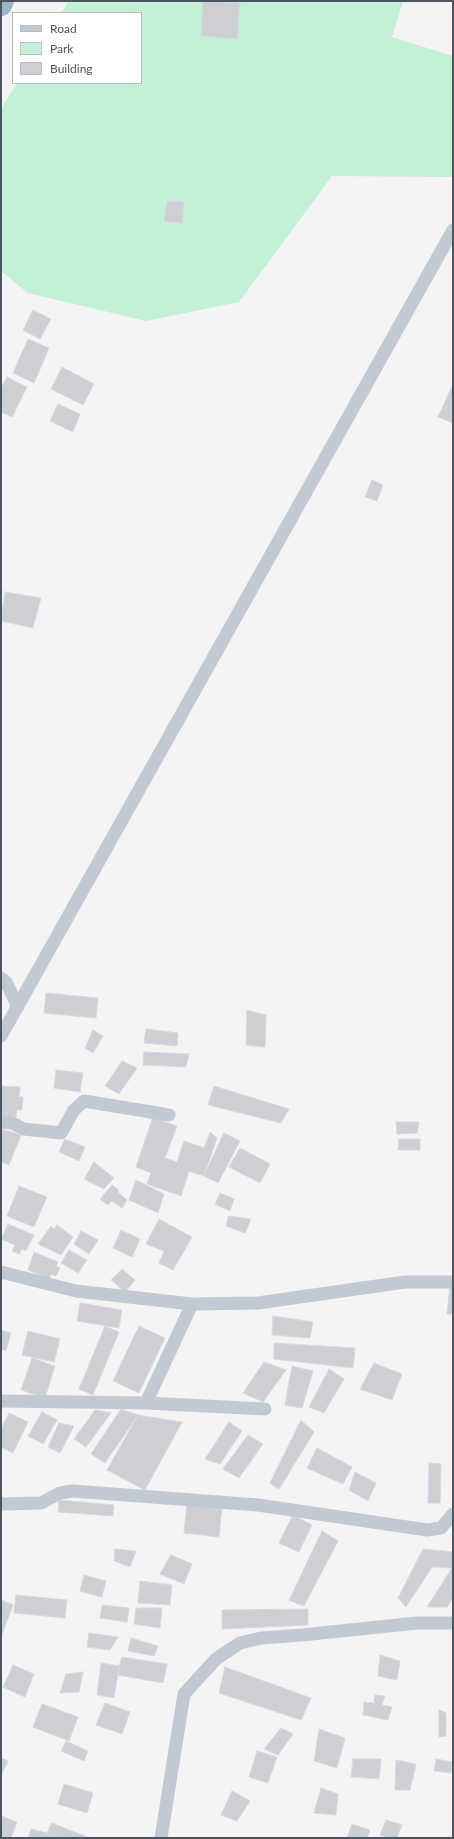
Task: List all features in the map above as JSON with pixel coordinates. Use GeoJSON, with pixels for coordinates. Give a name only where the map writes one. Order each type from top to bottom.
{"type":"FeatureCollection","features":[{"type":"Feature","properties":{"kind":"highway"},"geometry":{"type":"LineString","coordinates":[[1,5],[3,1]]}},
{"type":"Feature","properties":{"kind":"street"},"geometry":{"type":"LineString","coordinates":[[1,1036],[453,230]]}},
{"type":"Feature","properties":{"kind":"street"},"geometry":{"type":"LineString","coordinates":[[1,978],[6,982],[18,1006]]}},
{"type":"Feature","properties":{"kind":"street"},"geometry":{"type":"LineString","coordinates":[[1,1122],[12,1123],[24,1129],[61,1133],[74,1110],[84,1101],[169,1115]]}},
{"type":"Feature","properties":{"kind":"street"},"geometry":{"type":"LineString","coordinates":[[1,1272],[76,1291],[192,1304],[258,1303],[405,1282],[453,1282]]}},
{"type":"Feature","properties":{"kind":"street"},"geometry":{"type":"LineString","coordinates":[[146,1403],[192,1304]]}},
{"type":"Feature","properties":{"kind":"street"},"geometry":{"type":"LineString","coordinates":[[1,1401],[146,1403],[265,1409]]}},
{"type":"Feature","properties":{"kind":"street"},"geometry":{"type":"LineString","coordinates":[[1,1504],[41,1503],[60,1493],[73,1492],[258,1505],[427,1530],[441,1528],[453,1514]]}},
{"type":"Feature","properties":{"kind":"street"},"geometry":{"type":"LineString","coordinates":[[162,1838],[184,1694],[216,1659],[240,1643],[262,1638],[417,1623],[453,1623]]}},
{"type":"Feature","properties":{"kind":"green space"},"geometry":{"type":"Polygon","coordinates":[[[69,1],[403,1],[392,37],[453,56],[453,177],[332,176],[239,302],[146,321],[28,293],[1,271],[1,109],[16,84],[142,84],[142,12],[62,12],[69,1]]]}},
{"type":"Feature","properties":{"kind":"building"},"geometry":{"type":"Polygon","coordinates":[[[203,1],[240,3],[237,39],[201,36],[203,1]]]}},
{"type":"Feature","properties":{"kind":"building"},"geometry":{"type":"Polygon","coordinates":[[[167,201],[184,202],[182,223],[164,221],[167,201]]]}},
{"type":"Feature","properties":{"kind":"building"},"geometry":{"type":"Polygon","coordinates":[[[33,310],[51,319],[40,339],[23,330],[33,310]]]}},
{"type":"Feature","properties":{"kind":"building"},"geometry":{"type":"Polygon","coordinates":[[[28,339],[49,348],[34,383],[13,373],[28,339]]]}},
{"type":"Feature","properties":{"kind":"building"},"geometry":{"type":"Polygon","coordinates":[[[62,367],[94,384],[83,405],[51,389],[62,367]]]}},
{"type":"Feature","properties":{"kind":"building"},"geometry":{"type":"Polygon","coordinates":[[[7,377],[27,387],[12,417],[1,412],[1,388],[7,377]]]}},
{"type":"Feature","properties":{"kind":"building"},"geometry":{"type":"Polygon","coordinates":[[[453,384],[453,423],[438,417],[453,384]]]}},
{"type":"Feature","properties":{"kind":"building"},"geometry":{"type":"Polygon","coordinates":[[[58,404],[80,414],[73,432],[50,421],[58,404]]]}},
{"type":"Feature","properties":{"kind":"building"},"geometry":{"type":"Polygon","coordinates":[[[372,480],[383,485],[377,501],[365,497],[372,480]]]}},
{"type":"Feature","properties":{"kind":"building"},"geometry":{"type":"Polygon","coordinates":[[[5,592],[41,598],[33,628],[1,621],[5,592]]]}},
{"type":"Feature","properties":{"kind":"building"},"geometry":{"type":"Polygon","coordinates":[[[46,993],[98,998],[96,1018],[44,1013],[46,993]]]}},
{"type":"Feature","properties":{"kind":"building"},"geometry":{"type":"Polygon","coordinates":[[[247,1010],[266,1015],[265,1047],[246,1045],[247,1010]]]}},
{"type":"Feature","properties":{"kind":"building"},"geometry":{"type":"Polygon","coordinates":[[[146,1029],[178,1033],[177,1046],[144,1043],[146,1029]]]}},
{"type":"Feature","properties":{"kind":"building"},"geometry":{"type":"Polygon","coordinates":[[[93,1030],[103,1036],[93,1053],[85,1048],[93,1030]]]}},
{"type":"Feature","properties":{"kind":"building"},"geometry":{"type":"Polygon","coordinates":[[[144,1052],[189,1054],[186,1067],[143,1065],[144,1052]]]}},
{"type":"Feature","properties":{"kind":"building"},"geometry":{"type":"Polygon","coordinates":[[[122,1061],[137,1068],[119,1094],[105,1086],[122,1061]]]}},
{"type":"Feature","properties":{"kind":"building"},"geometry":{"type":"Polygon","coordinates":[[[56,1070],[83,1073],[80,1092],[54,1088],[56,1070]]]}},
{"type":"Feature","properties":{"kind":"building"},"geometry":{"type":"Polygon","coordinates":[[[1,1086],[20,1087],[19,1097],[23,1097],[22,1110],[17,1110],[16,1117],[1,1117],[1,1086]]]}},
{"type":"Feature","properties":{"kind":"building"},"geometry":{"type":"Polygon","coordinates":[[[214,1086],[289,1109],[281,1123],[208,1105],[214,1086]]]}},
{"type":"Feature","properties":{"kind":"building"},"geometry":{"type":"Polygon","coordinates":[[[153,1117],[177,1126],[165,1158],[177,1162],[184,1141],[204,1148],[210,1132],[217,1138],[204,1176],[189,1171],[181,1196],[147,1184],[151,1173],[136,1167],[153,1117]]]}},
{"type":"Feature","properties":{"kind":"building"},"geometry":{"type":"Polygon","coordinates":[[[396,1122],[419,1122],[417,1133],[397,1134],[396,1122]]]}},
{"type":"Feature","properties":{"kind":"building"},"geometry":{"type":"Polygon","coordinates":[[[1,1129],[21,1135],[9,1165],[1,1162],[1,1129]]]}},
{"type":"Feature","properties":{"kind":"building"},"geometry":{"type":"Polygon","coordinates":[[[224,1133],[240,1141],[218,1183],[204,1176],[224,1133]]]}},
{"type":"Feature","properties":{"kind":"building"},"geometry":{"type":"Polygon","coordinates":[[[65,1139],[85,1147],[79,1161],[59,1152],[65,1139]]]}},
{"type":"Feature","properties":{"kind":"building"},"geometry":{"type":"Polygon","coordinates":[[[399,1139],[420,1139],[420,1150],[398,1150],[399,1139]]]}},
{"type":"Feature","properties":{"kind":"building"},"geometry":{"type":"Polygon","coordinates":[[[240,1148],[270,1164],[260,1183],[229,1167],[240,1148]]]}},
{"type":"Feature","properties":{"kind":"building"},"geometry":{"type":"Polygon","coordinates":[[[94,1162],[114,1178],[104,1189],[84,1179],[94,1162]]]}},
{"type":"Feature","properties":{"kind":"building"},"geometry":{"type":"Polygon","coordinates":[[[136,1180],[164,1194],[158,1213],[129,1200],[136,1180]]]}},
{"type":"Feature","properties":{"kind":"building"},"geometry":{"type":"Polygon","coordinates":[[[112,1185],[119,1190],[118,1192],[127,1200],[122,1208],[112,1201],[108,1205],[100,1199],[112,1185]]]}},
{"type":"Feature","properties":{"kind":"building"},"geometry":{"type":"Polygon","coordinates":[[[19,1186],[47,1197],[34,1227],[7,1216],[19,1186]]]}},
{"type":"Feature","properties":{"kind":"building"},"geometry":{"type":"Polygon","coordinates":[[[220,1193],[234,1199],[230,1211],[215,1204],[220,1193]]]}},
{"type":"Feature","properties":{"kind":"building"},"geometry":{"type":"Polygon","coordinates":[[[228,1216],[251,1219],[245,1233],[226,1226],[228,1216]]]}},
{"type":"Feature","properties":{"kind":"building"},"geometry":{"type":"Polygon","coordinates":[[[159,1219],[192,1237],[173,1270],[159,1263],[164,1251],[146,1244],[159,1219]]]}},
{"type":"Feature","properties":{"kind":"building"},"geometry":{"type":"Polygon","coordinates":[[[8,1224],[34,1235],[26,1251],[22,1249],[19,1254],[12,1251],[15,1245],[1,1239],[8,1224]]]}},
{"type":"Feature","properties":{"kind":"building"},"geometry":{"type":"Polygon","coordinates":[[[57,1225],[73,1237],[61,1255],[38,1244],[51,1226],[54,1229],[57,1225]]]}},
{"type":"Feature","properties":{"kind":"building"},"geometry":{"type":"Polygon","coordinates":[[[121,1230],[140,1239],[132,1257],[113,1248],[121,1230]]]}},
{"type":"Feature","properties":{"kind":"building"},"geometry":{"type":"Polygon","coordinates":[[[81,1231],[98,1240],[89,1254],[74,1244],[81,1231]]]}},
{"type":"Feature","properties":{"kind":"building"},"geometry":{"type":"Polygon","coordinates":[[[69,1250],[87,1260],[78,1273],[61,1263],[69,1250]]]}},
{"type":"Feature","properties":{"kind":"building"},"geometry":{"type":"Polygon","coordinates":[[[34,1252],[58,1262],[56,1266],[60,1268],[56,1276],[51,1274],[50,1279],[28,1270],[34,1252]]]}},
{"type":"Feature","properties":{"kind":"building"},"geometry":{"type":"Polygon","coordinates":[[[122,1269],[135,1280],[125,1292],[111,1280],[122,1269]]]}},
{"type":"Feature","properties":{"kind":"building"},"geometry":{"type":"Polygon","coordinates":[[[450,1287],[453,1287],[453,1314],[447,1314],[450,1287]]]}},
{"type":"Feature","properties":{"kind":"building"},"geometry":{"type":"Polygon","coordinates":[[[80,1303],[122,1310],[119,1328],[77,1321],[80,1303]]]}},
{"type":"Feature","properties":{"kind":"building"},"geometry":{"type":"Polygon","coordinates":[[[273,1316],[313,1322],[310,1338],[272,1335],[273,1316]]]}},
{"type":"Feature","properties":{"kind":"building"},"geometry":{"type":"Polygon","coordinates":[[[105,1326],[119,1332],[93,1395],[79,1389],[105,1326]]]}},
{"type":"Feature","properties":{"kind":"building"},"geometry":{"type":"Polygon","coordinates":[[[139,1326],[165,1338],[139,1393],[113,1381],[139,1326]]]}},
{"type":"Feature","properties":{"kind":"building"},"geometry":{"type":"Polygon","coordinates":[[[1,1330],[11,1333],[6,1351],[1,1349],[1,1330]]]}},
{"type":"Feature","properties":{"kind":"building"},"geometry":{"type":"Polygon","coordinates":[[[28,1331],[60,1339],[54,1362],[22,1355],[28,1331]]]}},
{"type":"Feature","properties":{"kind":"building"},"geometry":{"type":"Polygon","coordinates":[[[274,1343],[355,1348],[353,1368],[274,1359],[274,1343]]]}},
{"type":"Feature","properties":{"kind":"building"},"geometry":{"type":"Polygon","coordinates":[[[32,1358],[55,1366],[45,1398],[21,1390],[32,1358]]]}},
{"type":"Feature","properties":{"kind":"building"},"geometry":{"type":"Polygon","coordinates":[[[264,1362],[286,1370],[263,1402],[243,1393],[264,1362]]]}},
{"type":"Feature","properties":{"kind":"building"},"geometry":{"type":"Polygon","coordinates":[[[374,1363],[402,1374],[392,1400],[360,1389],[374,1363]]]}},
{"type":"Feature","properties":{"kind":"building"},"geometry":{"type":"Polygon","coordinates":[[[292,1366],[313,1371],[302,1408],[285,1405],[292,1366]]]}},
{"type":"Feature","properties":{"kind":"building"},"geometry":{"type":"Polygon","coordinates":[[[329,1369],[344,1379],[324,1413],[309,1407],[329,1369]]]}},
{"type":"Feature","properties":{"kind":"building"},"geometry":{"type":"Polygon","coordinates":[[[121,1409],[138,1415],[105,1463],[91,1454],[121,1409]]]}},
{"type":"Feature","properties":{"kind":"building"},"geometry":{"type":"Polygon","coordinates":[[[95,1410],[111,1413],[86,1447],[74,1439],[95,1410]]]}},
{"type":"Feature","properties":{"kind":"building"},"geometry":{"type":"Polygon","coordinates":[[[42,1412],[57,1420],[43,1444],[28,1436],[42,1412]]]}},
{"type":"Feature","properties":{"kind":"building"},"geometry":{"type":"Polygon","coordinates":[[[9,1413],[28,1422],[13,1453],[1,1447],[1,1429],[9,1413]]]}},
{"type":"Feature","properties":{"kind":"building"},"geometry":{"type":"Polygon","coordinates":[[[138,1415],[182,1422],[145,1490],[107,1470],[138,1415]]]}},
{"type":"Feature","properties":{"kind":"building"},"geometry":{"type":"Polygon","coordinates":[[[301,1420],[314,1432],[279,1489],[270,1483],[301,1420]]]}},
{"type":"Feature","properties":{"kind":"building"},"geometry":{"type":"Polygon","coordinates":[[[229,1422],[242,1431],[220,1464],[205,1459],[229,1422]]]}},
{"type":"Feature","properties":{"kind":"building"},"geometry":{"type":"Polygon","coordinates":[[[59,1423],[74,1426],[60,1453],[48,1447],[59,1423]]]}},
{"type":"Feature","properties":{"kind":"building"},"geometry":{"type":"Polygon","coordinates":[[[248,1435],[263,1444],[239,1478],[223,1469],[248,1435]]]}},
{"type":"Feature","properties":{"kind":"building"},"geometry":{"type":"Polygon","coordinates":[[[317,1448],[352,1467],[343,1484],[307,1468],[317,1448]]]}},
{"type":"Feature","properties":{"kind":"building"},"geometry":{"type":"Polygon","coordinates":[[[429,1463],[441,1464],[440,1503],[428,1503],[429,1463]]]}},
{"type":"Feature","properties":{"kind":"building"},"geometry":{"type":"Polygon","coordinates":[[[355,1472],[376,1483],[368,1501],[349,1490],[355,1472]]]}},
{"type":"Feature","properties":{"kind":"building"},"geometry":{"type":"Polygon","coordinates":[[[59,1500],[114,1505],[113,1516],[58,1512],[59,1500]]]}},
{"type":"Feature","properties":{"kind":"building"},"geometry":{"type":"Polygon","coordinates":[[[187,1504],[222,1508],[219,1537],[184,1533],[187,1504]]]}},
{"type":"Feature","properties":{"kind":"building"},"geometry":{"type":"Polygon","coordinates":[[[293,1515],[312,1525],[299,1552],[279,1543],[293,1515]]]}},
{"type":"Feature","properties":{"kind":"building"},"geometry":{"type":"Polygon","coordinates":[[[322,1531],[338,1541],[304,1606],[289,1600],[322,1531]]]}},
{"type":"Feature","properties":{"kind":"building"},"geometry":{"type":"Polygon","coordinates":[[[115,1549],[136,1551],[130,1567],[114,1561],[115,1549]]]}},
{"type":"Feature","properties":{"kind":"building"},"geometry":{"type":"Polygon","coordinates":[[[423,1549],[453,1552],[453,1598],[447,1607],[427,1607],[452,1568],[432,1567],[406,1607],[398,1598],[423,1549]]]}},
{"type":"Feature","properties":{"kind":"building"},"geometry":{"type":"Polygon","coordinates":[[[171,1555],[192,1564],[184,1584],[160,1574],[171,1555]]]}},
{"type":"Feature","properties":{"kind":"building"},"geometry":{"type":"Polygon","coordinates":[[[84,1575],[106,1581],[102,1597],[80,1591],[84,1575]]]}},
{"type":"Feature","properties":{"kind":"building"},"geometry":{"type":"Polygon","coordinates":[[[140,1581],[172,1585],[170,1605],[138,1603],[140,1581]]]}},
{"type":"Feature","properties":{"kind":"building"},"geometry":{"type":"Polygon","coordinates":[[[16,1595],[67,1600],[65,1618],[14,1613],[16,1595]]]}},
{"type":"Feature","properties":{"kind":"building"},"geometry":{"type":"Polygon","coordinates":[[[1,1600],[13,1605],[1,1637],[1,1600]]]}},
{"type":"Feature","properties":{"kind":"building"},"geometry":{"type":"Polygon","coordinates":[[[102,1605],[129,1608],[127,1622],[100,1618],[102,1605]]]}},
{"type":"Feature","properties":{"kind":"building"},"geometry":{"type":"Polygon","coordinates":[[[136,1608],[162,1608],[160,1628],[134,1624],[136,1608]]]}},
{"type":"Feature","properties":{"kind":"building"},"geometry":{"type":"Polygon","coordinates":[[[308,1609],[308,1625],[222,1629],[222,1610],[308,1609]]]}},
{"type":"Feature","properties":{"kind":"building"},"geometry":{"type":"Polygon","coordinates":[[[89,1633],[118,1637],[110,1650],[87,1647],[89,1633]]]}},
{"type":"Feature","properties":{"kind":"building"},"geometry":{"type":"Polygon","coordinates":[[[131,1638],[158,1646],[154,1656],[128,1651],[131,1638]]]}},
{"type":"Feature","properties":{"kind":"building"},"geometry":{"type":"Polygon","coordinates":[[[380,1655],[400,1661],[397,1680],[378,1676],[380,1655]]]}},
{"type":"Feature","properties":{"kind":"building"},"geometry":{"type":"Polygon","coordinates":[[[122,1657],[167,1664],[163,1683],[118,1675],[122,1657]]]}},
{"type":"Feature","properties":{"kind":"building"},"geometry":{"type":"Polygon","coordinates":[[[101,1663],[119,1666],[114,1698],[97,1695],[101,1663]]]}},
{"type":"Feature","properties":{"kind":"building"},"geometry":{"type":"Polygon","coordinates":[[[13,1665],[34,1674],[25,1697],[3,1687],[13,1665]]]}},
{"type":"Feature","properties":{"kind":"building"},"geometry":{"type":"Polygon","coordinates":[[[225,1667],[311,1698],[301,1720],[219,1693],[225,1667]]]}},
{"type":"Feature","properties":{"kind":"building"},"geometry":{"type":"Polygon","coordinates":[[[83,1672],[79,1692],[60,1693],[66,1674],[83,1672]]]}},
{"type":"Feature","properties":{"kind":"building"},"geometry":{"type":"Polygon","coordinates":[[[375,1695],[385,1696],[382,1705],[392,1707],[388,1720],[363,1715],[364,1702],[374,1703],[375,1695]]]}},
{"type":"Feature","properties":{"kind":"building"},"geometry":{"type":"Polygon","coordinates":[[[105,1703],[130,1712],[122,1734],[96,1725],[105,1703]]]}},
{"type":"Feature","properties":{"kind":"building"},"geometry":{"type":"Polygon","coordinates":[[[42,1704],[78,1717],[69,1741],[33,1727],[42,1704]]]}},
{"type":"Feature","properties":{"kind":"building"},"geometry":{"type":"Polygon","coordinates":[[[439,1710],[446,1713],[446,1736],[439,1737],[439,1710]]]}},
{"type":"Feature","properties":{"kind":"building"},"geometry":{"type":"Polygon","coordinates":[[[281,1728],[293,1734],[278,1755],[264,1749],[281,1728]]]}},
{"type":"Feature","properties":{"kind":"building"},"geometry":{"type":"Polygon","coordinates":[[[319,1729],[345,1738],[337,1768],[314,1761],[319,1729]]]}},
{"type":"Feature","properties":{"kind":"building"},"geometry":{"type":"Polygon","coordinates":[[[66,1741],[88,1751],[84,1761],[61,1751],[66,1741]]]}},
{"type":"Feature","properties":{"kind":"building"},"geometry":{"type":"Polygon","coordinates":[[[257,1751],[277,1757],[268,1783],[249,1777],[257,1751]]]}},
{"type":"Feature","properties":{"kind":"building"},"geometry":{"type":"Polygon","coordinates":[[[1,1758],[8,1761],[1,1776],[1,1758]]]}},
{"type":"Feature","properties":{"kind":"building"},"geometry":{"type":"Polygon","coordinates":[[[353,1759],[381,1759],[379,1779],[351,1777],[353,1759]]]}},
{"type":"Feature","properties":{"kind":"building"},"geometry":{"type":"Polygon","coordinates":[[[436,1759],[452,1762],[451,1773],[434,1771],[436,1759]]]}},
{"type":"Feature","properties":{"kind":"building"},"geometry":{"type":"Polygon","coordinates":[[[396,1760],[416,1764],[410,1790],[395,1790],[396,1760]]]}},
{"type":"Feature","properties":{"kind":"building"},"geometry":{"type":"Polygon","coordinates":[[[64,1784],[93,1793],[87,1813],[58,1804],[64,1784]]]}},
{"type":"Feature","properties":{"kind":"building"},"geometry":{"type":"Polygon","coordinates":[[[321,1788],[338,1794],[336,1815],[314,1813],[321,1788]]]}},
{"type":"Feature","properties":{"kind":"building"},"geometry":{"type":"Polygon","coordinates":[[[232,1791],[250,1801],[237,1821],[221,1815],[232,1791]]]}},
{"type":"Feature","properties":{"kind":"building"},"geometry":{"type":"Polygon","coordinates":[[[1,1816],[17,1822],[11,1838],[1,1838],[1,1816]]]}},
{"type":"Feature","properties":{"kind":"building"},"geometry":{"type":"Polygon","coordinates":[[[386,1820],[402,1825],[397,1838],[389,1838],[380,1835],[386,1820]]]}},
{"type":"Feature","properties":{"kind":"building"},"geometry":{"type":"Polygon","coordinates":[[[52,1823],[87,1837],[59,1838],[47,1833],[52,1823]]]}},
{"type":"Feature","properties":{"kind":"building"},"geometry":{"type":"Polygon","coordinates":[[[352,1824],[370,1830],[367,1838],[347,1838],[352,1824]]]}},
{"type":"Feature","properties":{"kind":"building"},"geometry":{"type":"Polygon","coordinates":[[[31,1829],[47,1833],[59,1838],[28,1838],[31,1829]]]}}]}
